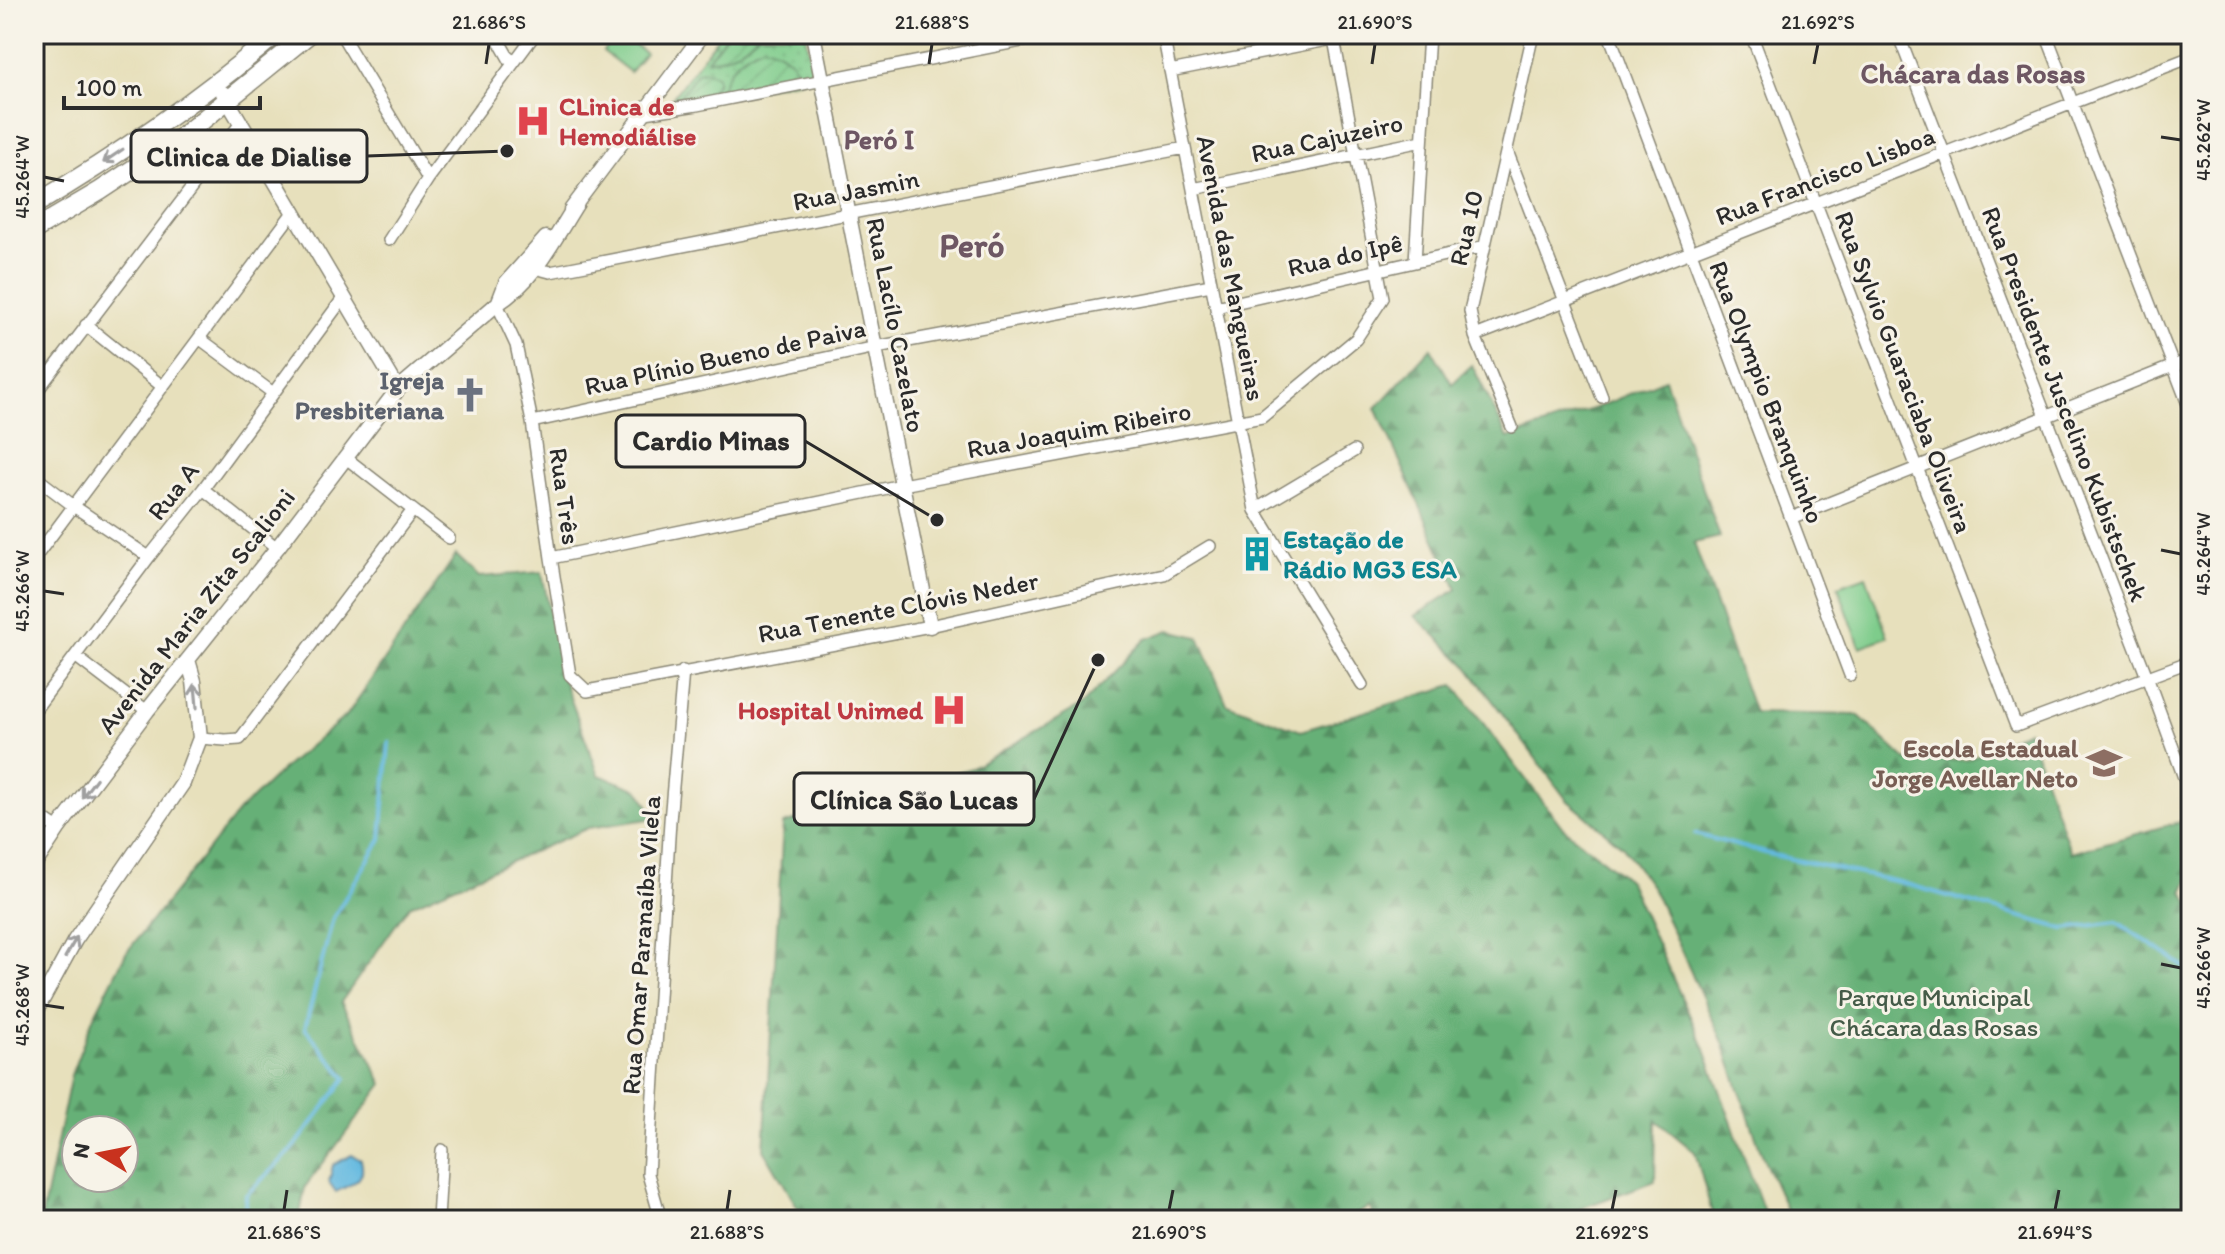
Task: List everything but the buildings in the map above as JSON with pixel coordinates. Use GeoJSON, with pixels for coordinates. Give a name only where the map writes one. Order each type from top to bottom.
{"type":"FeatureCollection","features":[{"type":"Feature","properties":{"kind":"main road"},"geometry":{"type":"LineString","coordinates":[[34,230],[183,136],[309,34]]}},
{"type":"Feature","properties":{"kind":"main road"},"geometry":{"type":"LineString","coordinates":[[34,205],[88,173],[171,116],[272,35]]}},
{"type":"Feature","properties":{"kind":"main road"},"geometry":{"type":"LineString","coordinates":[[88,173],[100,191]]}},
{"type":"Feature","properties":{"kind":"street"},"geometry":{"type":"LineString","coordinates":[[341,34],[428,179]]}},
{"type":"Feature","properties":{"kind":"street"},"geometry":{"type":"LineString","coordinates":[[495,34],[512,64]]}},
{"type":"Feature","properties":{"kind":"street"},"geometry":{"type":"LineString","coordinates":[[389,240],[428,179],[535,34]]}},
{"type":"Feature","properties":{"kind":"street"},"geometry":{"type":"LineString","coordinates":[[497,304],[506,283],[577,203],[703,34]]}},
{"type":"Feature","properties":{"kind":"street","name":"Rua Lacílo Cazelato"},"geometry":{"type":"LineString","coordinates":[[813,34],[930,626]]}},
{"type":"Feature","properties":{"kind":"street"},"geometry":{"type":"LineString","coordinates":[[645,113],[1057,34]]}},
{"type":"Feature","properties":{"kind":"street","name":"Avenida das Mangueiras"},"geometry":{"type":"LineString","coordinates":[[1163,34],[1255,510]]}},
{"type":"Feature","properties":{"kind":"street"},"geometry":{"type":"LineString","coordinates":[[1170,71],[1333,36],[1358,34]]}},
{"type":"Feature","properties":{"kind":"street"},"geometry":{"type":"LineString","coordinates":[[1415,261],[1429,34]]}},
{"type":"Feature","properties":{"kind":"street","name":"Rua 10"},"geometry":{"type":"LineString","coordinates":[[1512,427],[1475,336],[1470,311],[1533,34]]}},
{"type":"Feature","properties":{"kind":"street","name":"Rua Olympio Branquinho"},"geometry":{"type":"LineString","coordinates":[[1609,34],[1850,675]]}},
{"type":"Feature","properties":{"kind":"street","name":"Rua Sylvio Guaraciaba Oliveira"},"geometry":{"type":"LineString","coordinates":[[1751,34],[2016,726],[2147,677]]}},
{"type":"Feature","properties":{"kind":"street","name":"Rua Presidente Juscelino Kubistschek"},"geometry":{"type":"LineString","coordinates":[[1898,34],[2189,791]]}},
{"type":"Feature","properties":{"kind":"street"},"geometry":{"type":"LineString","coordinates":[[2046,34],[2191,412]]}},
{"type":"Feature","properties":{"kind":"street","name":"Rua Joaquim Ribeiro"},"geometry":{"type":"LineString","coordinates":[[551,558],[902,485],[1262,417],[1356,339],[1383,298],[1333,36]]}},
{"type":"Feature","properties":{"kind":"street","name":"Rua Francisco Lisboa"},"geometry":{"type":"LineString","coordinates":[[1475,336],[2191,57]]}},
{"type":"Feature","properties":{"kind":"street"},"geometry":{"type":"LineString","coordinates":[[215,82],[398,389]]}},
{"type":"Feature","properties":{"kind":"street"},"geometry":{"type":"LineString","coordinates":[[34,395],[241,123]]}},
{"type":"Feature","properties":{"kind":"street","name":"Rua Cajuzeiro"},"geometry":{"type":"LineString","coordinates":[[1193,189],[1422,141]]}},
{"type":"Feature","properties":{"kind":"street","name":"Rua Jasmin"},"geometry":{"type":"LineString","coordinates":[[535,268],[550,272],[1185,148]]}},
{"type":"Feature","properties":{"kind":"street"},"geometry":{"type":"LineString","coordinates":[[1507,150],[1602,397]]}},
{"type":"Feature","properties":{"kind":"street","name":"Avenida Maria Zita Scalioni"},"geometry":{"type":"LineString","coordinates":[[34,865],[147,711],[398,389],[497,304],[513,294],[535,268],[577,203]]}},
{"type":"Feature","properties":{"kind":"street"},"geometry":{"type":"LineString","coordinates":[[34,559],[294,211]]}},
{"type":"Feature","properties":{"kind":"street","name":"Rua do Ipê"},"geometry":{"type":"LineString","coordinates":[[1216,307],[1485,246]]}},
{"type":"Feature","properties":{"kind":"street","name":"Rua Plínio Bueno de Paiva"},"geometry":{"type":"LineString","coordinates":[[532,422],[876,347],[1211,285]]}},
{"type":"Feature","properties":{"kind":"street","name":"Rua A"},"geometry":{"type":"LineString","coordinates":[[34,711],[344,297]]}},
{"type":"Feature","properties":{"kind":"street","name":"Rua Três"},"geometry":{"type":"LineString","coordinates":[[497,304],[516,345],[532,422],[570,675],[587,691]]}},
{"type":"Feature","properties":{"kind":"street"},"geometry":{"type":"LineString","coordinates":[[86,325],[163,387]]}},
{"type":"Feature","properties":{"kind":"street"},"geometry":{"type":"LineString","coordinates":[[199,338],[273,393]]}},
{"type":"Feature","properties":{"kind":"street"},"geometry":{"type":"LineString","coordinates":[[1791,518],[2191,359]]}},
{"type":"Feature","properties":{"kind":"street"},"geometry":{"type":"LineString","coordinates":[[1354,451],[1255,510],[1362,685]]}},
{"type":"Feature","properties":{"kind":"street"},"geometry":{"type":"LineString","coordinates":[[346,458],[449,538]]}},
{"type":"Feature","properties":{"kind":"street"},"geometry":{"type":"LineString","coordinates":[[34,476],[149,557]]}},
{"type":"Feature","properties":{"kind":"street"},"geometry":{"type":"LineString","coordinates":[[203,489],[277,548]]}},
{"type":"Feature","properties":{"kind":"street"},"geometry":{"type":"LineString","coordinates":[[200,738],[240,739],[413,510]]}},
{"type":"Feature","properties":{"kind":"street","name":"Rua Tenente Clóvis Neder"},"geometry":{"type":"LineString","coordinates":[[587,691],[930,626],[1164,574],[1210,546]]}},
{"type":"Feature","properties":{"kind":"street"},"geometry":{"type":"LineString","coordinates":[[75,656],[147,711]]}},
{"type":"Feature","properties":{"kind":"street"},"geometry":{"type":"LineString","coordinates":[[34,1015],[75,940],[183,783],[200,738],[194,681],[188,660]]}},
{"type":"Feature","properties":{"kind":"street"},"geometry":{"type":"LineString","coordinates":[[2147,677],[2191,661]]}},
{"type":"Feature","properties":{"kind":"street","name":"Rua Omar Paranaíba Vilela"},"geometry":{"type":"LineString","coordinates":[[661,1220],[648,1174],[670,821],[683,671]]}},
{"type":"Feature","properties":{"kind":"street"},"geometry":{"type":"LineString","coordinates":[[34,813],[58,829]]}},
{"type":"Feature","properties":{"kind":"street"},"geometry":{"type":"LineString","coordinates":[[438,1220],[442,1150]]}},
{"type":"Feature","properties":{"kind":"green space"},"geometry":{"type":"Polygon","coordinates":[[[616,34],[622,34],[645,53],[630,72],[603,51],[616,34]]]}},
{"type":"Feature","properties":{"kind":"green space"},"geometry":{"type":"Polygon","coordinates":[[[720,34],[805,34],[811,75],[806,79],[669,104],[720,34]]]}},
{"type":"Feature","properties":{"kind":"green space"},"geometry":{"type":"Polygon","coordinates":[[[727,34],[758,34],[735,52],[707,60],[727,34]]]}},
{"type":"Feature","properties":{"kind":"green space"},"geometry":{"type":"Polygon","coordinates":[[[762,46],[785,56],[800,74],[720,91],[735,64],[762,46]]]}},
{"type":"Feature","properties":{"kind":"green space"},"geometry":{"type":"Polygon","coordinates":[[[706,71],[717,76],[717,83],[709,94],[677,100],[698,72],[706,71]]]}},
{"type":"Feature","properties":{"kind":"green space","name":"Parque Municipal Chácara das Rosas"},"geometry":{"type":"Polygon","coordinates":[[[1431,348],[1452,384],[1472,365],[1508,438],[1601,406],[1665,379],[1720,537],[1694,543],[1754,713],[1858,715],[1907,761],[1967,760],[2028,730],[2071,853],[2189,819],[2191,874],[2183,892],[2191,904],[2191,1220],[1791,1220],[1763,1157],[1722,1040],[1653,889],[1623,847],[1567,800],[1465,664],[1415,616],[1457,589],[1376,408],[1431,348]]]}},
{"type":"Feature","properties":{"kind":"green space"},"geometry":{"type":"Polygon","coordinates":[[[456,555],[479,577],[542,572],[562,676],[599,775],[639,790],[656,818],[588,828],[409,906],[341,1002],[383,1084],[305,1187],[299,1220],[41,1220],[60,1128],[60,1194],[140,1194],[140,1114],[63,1114],[71,1075],[93,1018],[126,953],[239,811],[347,715],[456,555]]]}},
{"type":"Feature","properties":{"kind":"green space"},"geometry":{"type":"Polygon","coordinates":[[[1866,576],[1888,637],[1860,647],[1838,586],[1866,576]]]}},
{"type":"Feature","properties":{"kind":"green space"},"geometry":{"type":"Polygon","coordinates":[[[1170,630],[1199,637],[1227,704],[1301,731],[1454,685],[1563,828],[1628,880],[1704,1047],[1767,1220],[1714,1220],[1695,1152],[1656,1120],[1655,1181],[1549,1220],[1374,1220],[1370,1207],[1345,1220],[805,1220],[764,1150],[783,824],[972,768],[1082,705],[1146,639],[1170,630]]]}},
{"type":"Feature","properties":{"kind":"water"},"geometry":{"type":"Polygon","coordinates":[[[352,1155],[361,1160],[362,1173],[357,1180],[336,1192],[329,1182],[333,1165],[352,1155]]]}},
{"type":"Feature","properties":{"kind":"waterway"},"geometry":{"type":"LineString","coordinates":[[246,1220],[246,1195],[292,1150],[346,1078],[305,1028],[333,918],[381,839],[389,742]]}},
{"type":"Feature","properties":{"kind":"waterway"},"geometry":{"type":"LineString","coordinates":[[1695,834],[1773,855],[1899,882],[2064,929],[2117,922],[2191,971]]}},
{"type":"Feature","properties":{"kind":"place","name":"CLinica de Hemodiálise"},"geometry":{"type":"Point","coordinates":[533,121]}},
{"type":"Feature","properties":{"kind":"place","name":"Clinica de Dialise"},"geometry":{"type":"Point","coordinates":[507,151]}},
{"type":"Feature","properties":{"kind":"place","name":"Igreja Presbiteriana"},"geometry":{"type":"Point","coordinates":[470,395]}},
{"type":"Feature","properties":{"kind":"place","name":"Cardio Minas"},"geometry":{"type":"Point","coordinates":[937,520]}},
{"type":"Feature","properties":{"kind":"place","name":"Estação de Rádio MG3 ESA"},"geometry":{"type":"Point","coordinates":[1257,554]}},
{"type":"Feature","properties":{"kind":"place","name":"Clínica São Lucas"},"geometry":{"type":"Point","coordinates":[1098,660]}},
{"type":"Feature","properties":{"kind":"place","name":"Hospital Unimed"},"geometry":{"type":"Point","coordinates":[949,710]}},
{"type":"Feature","properties":{"kind":"place","name":"Escola Estadual Jorge Avellar Neto"},"geometry":{"type":"Point","coordinates":[2104,763]}},
{"type":"Feature","properties":{"kind":"district","name":"Chácara das Rosas"},"geometry":{"type":"Point","coordinates":[1973,73]}},
{"type":"Feature","properties":{"kind":"district","name":"Peró I"},"geometry":{"type":"Point","coordinates":[879,139]}},
{"type":"Feature","properties":{"kind":"district","name":"Peró"},"geometry":{"type":"Point","coordinates":[972,245]}}]}
